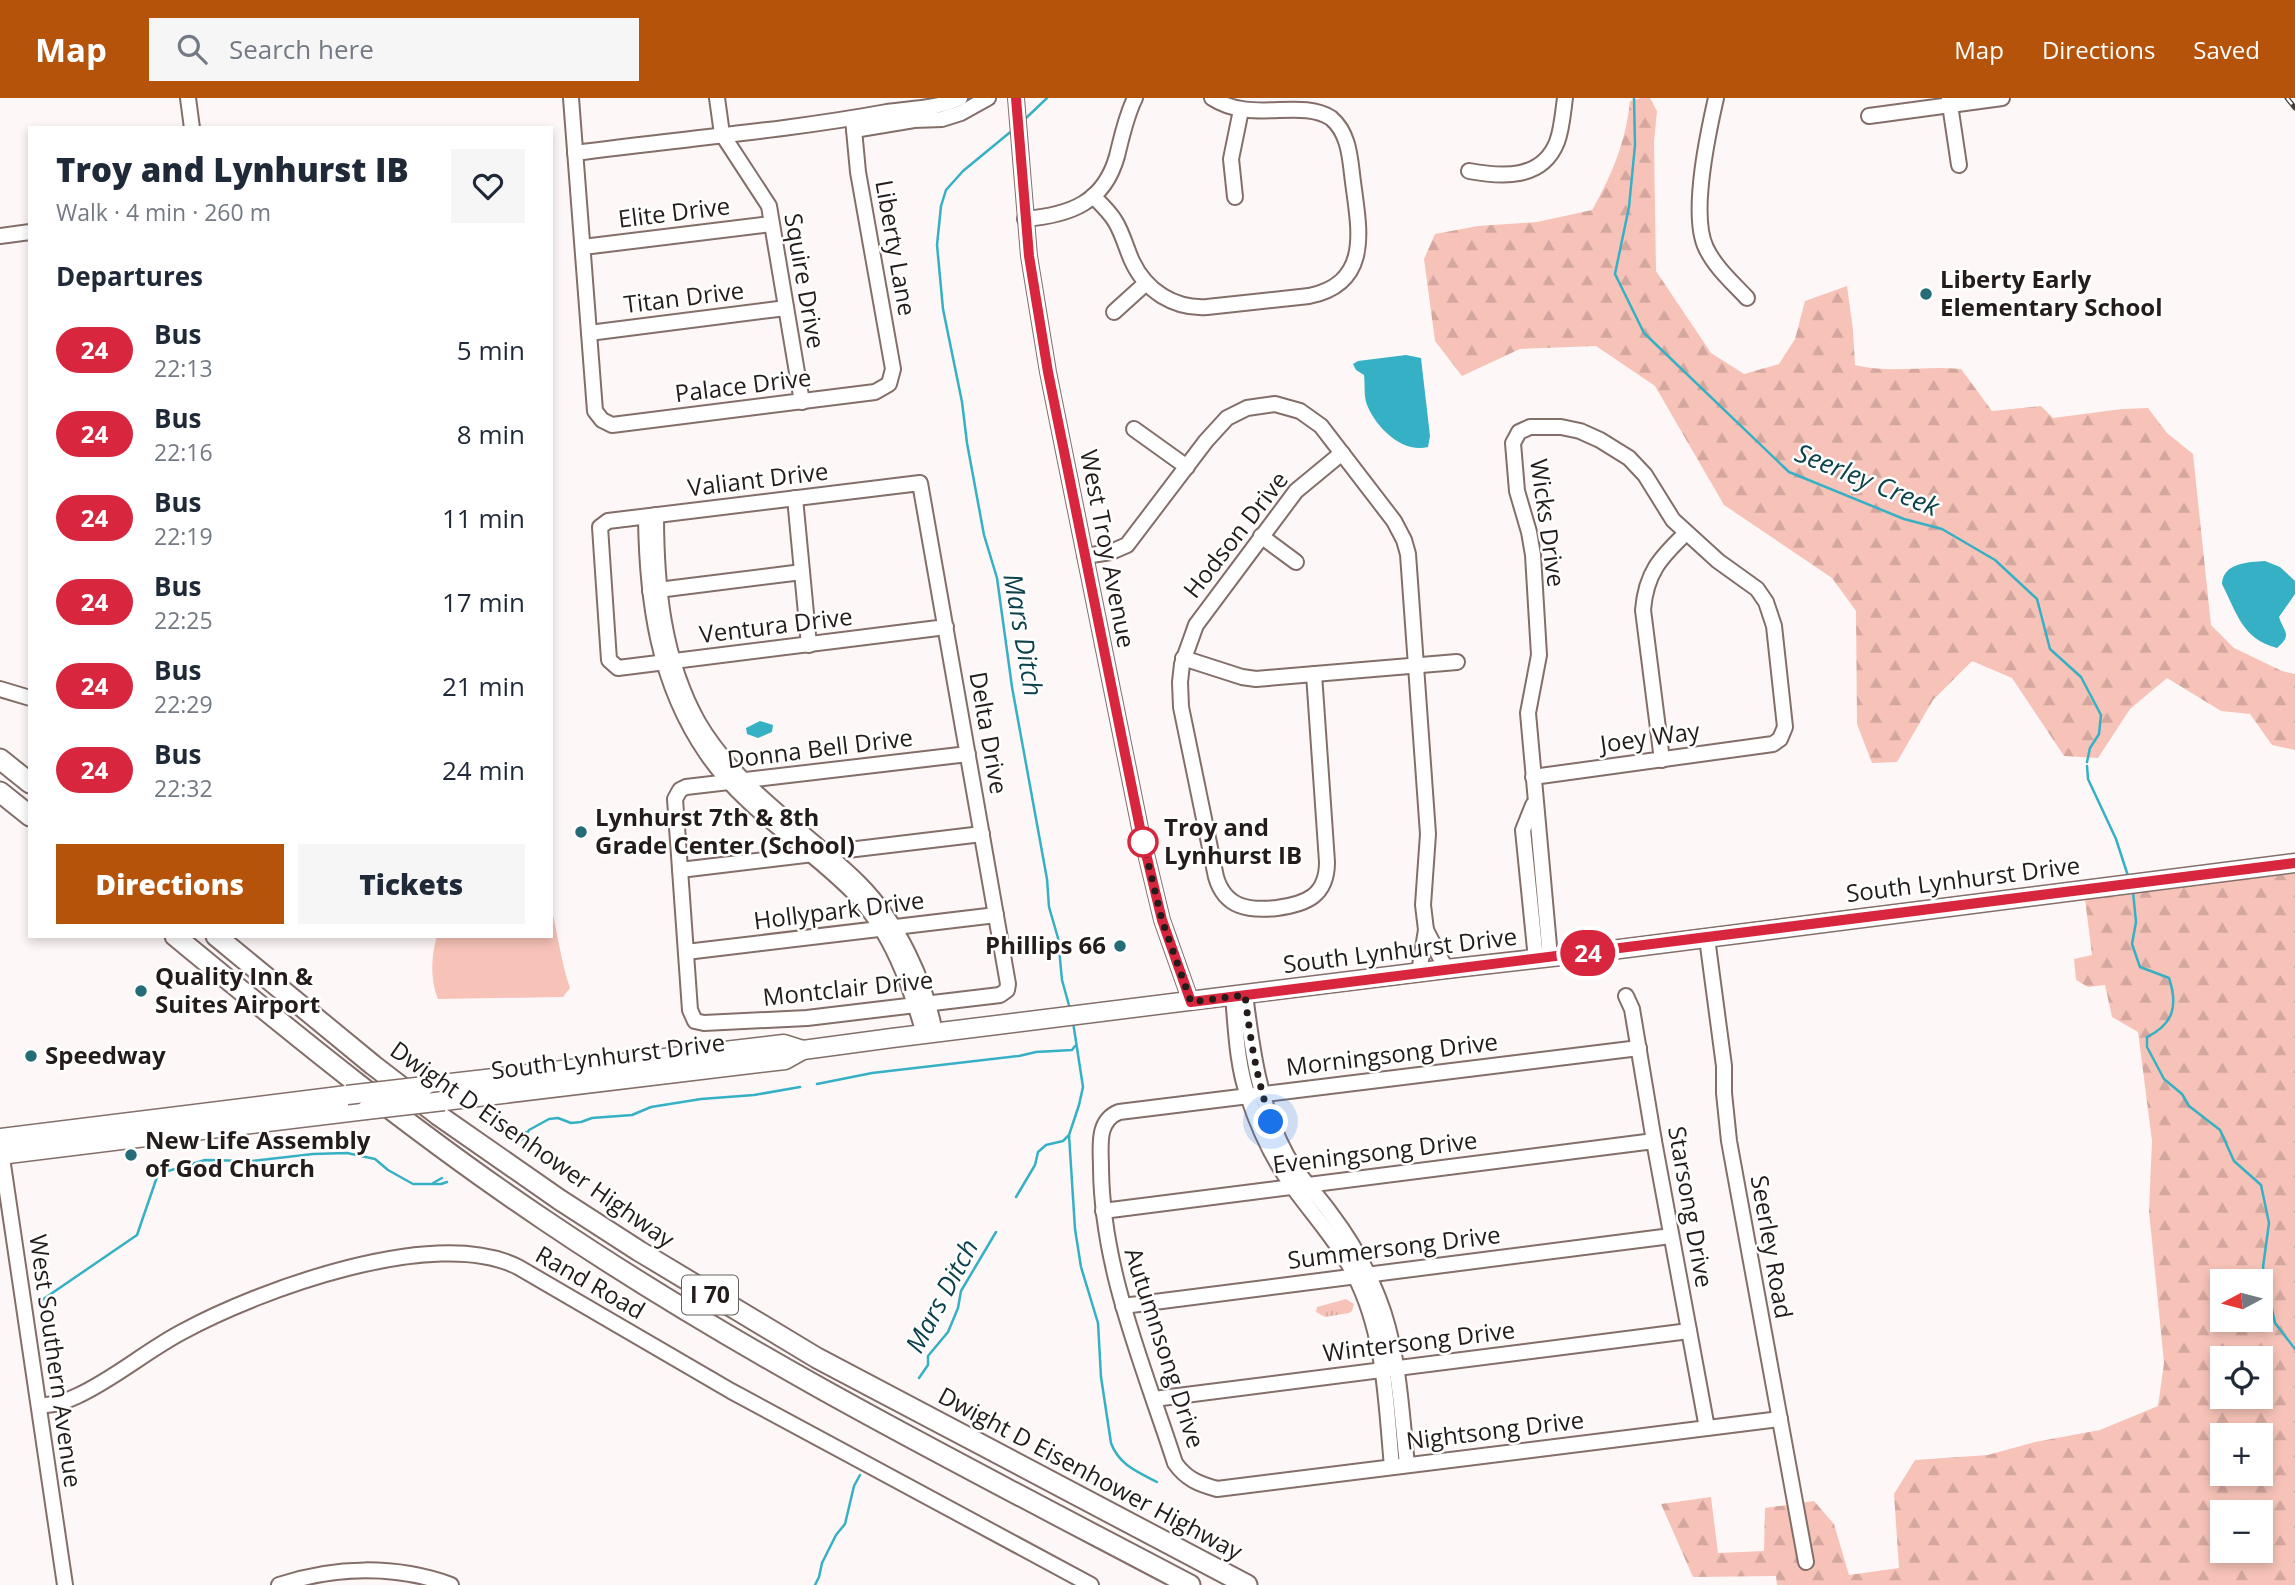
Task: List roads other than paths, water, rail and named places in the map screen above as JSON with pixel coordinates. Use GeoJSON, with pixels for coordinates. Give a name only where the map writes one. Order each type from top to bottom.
{"type":"FeatureCollection","features":[{"type":"Feature","properties":{"kind":"highway"},"geometry":{"type":"LineString","coordinates":[[2,761],[28,781]]}},
{"type":"Feature","properties":{"kind":"highway"},"geometry":{"type":"LineString","coordinates":[[0,792],[28,814]]}},
{"type":"Feature","properties":{"kind":"highway","name":"Dwight D Eisenhower Highway"},"geometry":{"type":"LineString","coordinates":[[177,938],[416,1130],[546,1222],[617,1268],[799,1376],[1190,1585]]}},
{"type":"Feature","properties":{"kind":"highway","name":"Dwight D Eisenhower Highway"},"geometry":{"type":"LineString","coordinates":[[218,938],[373,1066],[438,1115],[639,1251],[817,1358],[1247,1585]]}},
{"type":"Feature","properties":{"kind":"main road","name":"South Lynhurst Drive"},"geometry":{"type":"LineString","coordinates":[[0,1148],[366,1110],[785,1060],[803,1050],[2295,863]]}},
{"type":"Feature","properties":{"kind":"main road","name":"South Lynhurst Drive"},"geometry":{"type":"LineString","coordinates":[[0,1148],[425,1086],[784,1044],[803,1050]]}},
{"type":"Feature","properties":{"kind":"street"},"geometry":{"type":"LineString","coordinates":[[188,98],[192,126]]}},
{"type":"Feature","properties":{"kind":"street"},"geometry":{"type":"LineString","coordinates":[[571,98],[589,333]]}},
{"type":"Feature","properties":{"kind":"street","name":"Squire Drive"},"geometry":{"type":"LineString","coordinates":[[717,98],[722,134],[766,199],[802,402]]}},
{"type":"Feature","properties":{"kind":"street"},"geometry":{"type":"LineString","coordinates":[[854,124],[945,105],[960,98]]}},
{"type":"Feature","properties":{"kind":"street"},"geometry":{"type":"LineString","coordinates":[[575,153],[722,134],[942,119],[961,113],[988,98]]}},
{"type":"Feature","properties":{"kind":"street"},"geometry":{"type":"LineString","coordinates":[[1025,219],[1064,214],[1093,196],[1112,169],[1135,98]]}},
{"type":"Feature","properties":{"kind":"street"},"geometry":{"type":"LineString","coordinates":[[1093,196],[1115,221],[1132,262],[1146,283],[1155,292],[1174,302],[1194,307],[1279,299],[1321,293],[1353,278],[1360,238],[1348,147],[1342,131],[1331,118],[1312,110],[1241,110],[1228,107],[1213,98]]}},
{"type":"Feature","properties":{"kind":"street"},"geometry":{"type":"LineString","coordinates":[[1469,171],[1512,175],[1537,167],[1547,159],[1556,144],[1565,98]]}},
{"type":"Feature","properties":{"kind":"street"},"geometry":{"type":"LineString","coordinates":[[1716,98],[1700,199],[1700,225],[1705,246],[1712,259],[1747,298]]}},
{"type":"Feature","properties":{"kind":"street"},"geometry":{"type":"LineString","coordinates":[[1868,116],[1950,102],[2002,98]]}},
{"type":"Feature","properties":{"kind":"street","name":"West Troy Avenue"},"geometry":{"type":"LineString","coordinates":[[1016,101],[1033,291],[1147,861],[1162,920],[1191,1002]]}},
{"type":"Feature","properties":{"kind":"street"},"geometry":{"type":"LineString","coordinates":[[1950,102],[1959,165]]}},
{"type":"Feature","properties":{"kind":"street"},"geometry":{"type":"LineString","coordinates":[[1234,198],[1231,159],[1241,110]]}},
{"type":"Feature","properties":{"kind":"street","name":"Liberty Lane"},"geometry":{"type":"LineString","coordinates":[[854,124],[858,172],[893,369],[889,384]]}},
{"type":"Feature","properties":{"kind":"street","name":"Elite Drive"},"geometry":{"type":"LineString","coordinates":[[583,247],[771,224]]}},
{"type":"Feature","properties":{"kind":"street"},"geometry":{"type":"LineString","coordinates":[[0,236],[28,232]]}},
{"type":"Feature","properties":{"kind":"street"},"geometry":{"type":"LineString","coordinates":[[1114,312],[1146,283]]}},
{"type":"Feature","properties":{"kind":"street","name":"Titan Drive"},"geometry":{"type":"LineString","coordinates":[[589,333],[786,308]]}},
{"type":"Feature","properties":{"kind":"street","name":"Palace Drive"},"geometry":{"type":"LineString","coordinates":[[589,333],[595,411],[602,420],[617,425],[875,392],[889,384]]}},
{"type":"Feature","properties":{"kind":"street"},"geometry":{"type":"LineString","coordinates":[[1085,556],[1111,552],[1127,545],[1227,418],[1247,408],[1265,404],[1292,407],[1321,426],[1394,521],[1404,540],[1408,559],[1428,834],[1423,905],[1426,930],[1419,972]]}},
{"type":"Feature","properties":{"kind":"street","name":"Wicks Drive"},"geometry":{"type":"LineString","coordinates":[[1543,958],[1523,830],[1535,800],[1528,713],[1539,654],[1533,555],[1517,491],[1513,443],[1519,432],[1530,427],[1561,427],[1580,431],[1600,440],[1629,458],[1645,475],[1673,520],[1686,533]]}},
{"type":"Feature","properties":{"kind":"street"},"geometry":{"type":"LineString","coordinates":[[1134,429],[1186,467]]}},
{"type":"Feature","properties":{"kind":"street","name":"Hodson Drive"},"geometry":{"type":"LineString","coordinates":[[1314,674],[1326,878],[1315,894],[1301,904],[1251,910],[1238,906],[1226,897],[1216,877],[1181,707],[1183,659],[1196,625],[1261,536],[1300,487],[1342,453]]}},
{"type":"Feature","properties":{"kind":"street","name":"Valiant Drive"},"geometry":{"type":"LineString","coordinates":[[612,664],[609,660],[599,533],[602,525],[608,521],[920,483]]}},
{"type":"Feature","properties":{"kind":"street","name":"Delta Drive"},"geometry":{"type":"LineString","coordinates":[[920,483],[1008,984],[1006,991]]}},
{"type":"Feature","properties":{"kind":"street"},"geometry":{"type":"LineString","coordinates":[[795,498],[809,645]]}},
{"type":"Feature","properties":{"kind":"street"},"geometry":{"type":"LineString","coordinates":[[651,516],[654,628],[684,716],[708,756],[738,782],[762,814],[819,854],[886,928],[898,961],[923,1005],[930,1034]]}},
{"type":"Feature","properties":{"kind":"street"},"geometry":{"type":"LineString","coordinates":[[1662,760],[1643,610],[1645,589],[1659,561],[1686,533]]}},
{"type":"Feature","properties":{"kind":"street","name":"Joey Way"},"geometry":{"type":"LineString","coordinates":[[1533,776],[1773,744],[1780,739],[1785,727],[1784,704],[1774,626],[1766,602],[1757,589],[1718,561],[1686,533]]}},
{"type":"Feature","properties":{"kind":"street"},"geometry":{"type":"LineString","coordinates":[[1261,536],[1296,562]]}},
{"type":"Feature","properties":{"kind":"street"},"geometry":{"type":"LineString","coordinates":[[654,590],[802,572]]}},
{"type":"Feature","properties":{"kind":"street","name":"Ventura Drive"},"geometry":{"type":"LineString","coordinates":[[612,664],[621,668],[668,663],[946,627]]}},
{"type":"Feature","properties":{"kind":"street"},"geometry":{"type":"LineString","coordinates":[[1183,659],[1247,678],[1457,663]]}},
{"type":"Feature","properties":{"kind":"street"},"geometry":{"type":"LineString","coordinates":[[0,690],[24,696]]}},
{"type":"Feature","properties":{"kind":"street","name":"Donna Bell Drive"},"geometry":{"type":"LineString","coordinates":[[680,870],[676,799],[679,791],[684,788],[968,754]]}},
{"type":"Feature","properties":{"kind":"street"},"geometry":{"type":"LineString","coordinates":[[686,952],[680,870],[982,834]]}},
{"type":"Feature","properties":{"kind":"street","name":"Hollypark Drive"},"geometry":{"type":"LineString","coordinates":[[686,952],[996,915]]}},
{"type":"Feature","properties":{"kind":"street"},"geometry":{"type":"LineString","coordinates":[[1426,930],[1446,969]]}},
{"type":"Feature","properties":{"kind":"street","name":"Seerley Road"},"geometry":{"type":"LineString","coordinates":[[1707,938],[1724,1066],[1729,1140],[1806,1562]]}},
{"type":"Feature","properties":{"kind":"street","name":"Montclair Drive"},"geometry":{"type":"LineString","coordinates":[[686,952],[690,1010],[694,1019],[702,1023],[755,1021],[923,1005],[1000,995],[1006,991]]}},
{"type":"Feature","properties":{"kind":"street"},"geometry":{"type":"LineString","coordinates":[[1239,995],[1254,1094],[1270,1148],[1300,1185],[1332,1236],[1361,1274],[1389,1369],[1400,1466]]}},
{"type":"Feature","properties":{"kind":"street","name":"Starsong Drive"},"geometry":{"type":"LineString","coordinates":[[1626,996],[1632,1009],[1707,1428]]}},
{"type":"Feature","properties":{"kind":"street","name":"Morningsong Drive"},"geometry":{"type":"LineString","coordinates":[[1109,1116],[1119,1112],[1254,1094],[1639,1048]]}},
{"type":"Feature","properties":{"kind":"street","name":"Autumnsong Drive"},"geometry":{"type":"LineString","coordinates":[[1109,1116],[1103,1126],[1101,1140],[1103,1211],[1109,1253],[1123,1306],[1175,1463],[1191,1480],[1216,1489]]}},
{"type":"Feature","properties":{"kind":"street","name":"Eveningsong Drive"},"geometry":{"type":"LineString","coordinates":[[1103,1211],[1654,1142]]}},
{"type":"Feature","properties":{"kind":"street","name":"West Southern Avenue"},"geometry":{"type":"LineString","coordinates":[[0,1148],[65,1585]]}},
{"type":"Feature","properties":{"kind":"street","name":"Summersong Drive"},"geometry":{"type":"LineString","coordinates":[[1123,1306],[1671,1236]]}},
{"type":"Feature","properties":{"kind":"street","name":"Rand Road"},"geometry":{"type":"LineString","coordinates":[[39,1406],[61,1403],[84,1393],[182,1332],[291,1285],[390,1261],[446,1253],[475,1254],[518,1267],[740,1396],[1066,1579],[1091,1585]]}},
{"type":"Feature","properties":{"kind":"street","name":"Wintersong Drive"},"geometry":{"type":"LineString","coordinates":[[1154,1399],[1689,1331]]}},
{"type":"Feature","properties":{"kind":"street","name":"Nightsong Drive"},"geometry":{"type":"LineString","coordinates":[[1216,1489],[1780,1419]]}},
{"type":"Feature","properties":{"kind":"street"},"geometry":{"type":"LineString","coordinates":[[279,1585],[323,1574],[370,1570],[410,1574],[451,1585]]}},
{"type":"Feature","properties":{"kind":"water"},"geometry":{"type":"Polygon","coordinates":[[[1406,355],[1421,358],[1430,436],[1428,447],[1408,446],[1382,429],[1366,402],[1364,375],[1356,370],[1353,364],[1358,361],[1406,355]]]}},
{"type":"Feature","properties":{"kind":"water"},"geometry":{"type":"Polygon","coordinates":[[[2265,561],[2280,567],[2295,581],[2295,594],[2279,617],[2286,636],[2277,648],[2265,644],[2248,631],[2222,584],[2223,577],[2232,568],[2244,563],[2265,561]]]}},
{"type":"Feature","properties":{"kind":"water"},"geometry":{"type":"Polygon","coordinates":[[[760,721],[773,725],[772,732],[758,738],[747,734],[746,728],[760,721]]]}},
{"type":"Feature","properties":{"kind":"waterway","name":"Mars Ditch"},"geometry":{"type":"LineString","coordinates":[[1024,120],[1047,98]]}},
{"type":"Feature","properties":{"kind":"waterway","name":"Seerley Creek"},"geometry":{"type":"LineString","coordinates":[[1634,98],[1635,145],[1629,207],[1615,274],[1644,333],[1789,472],[1904,519],[1942,529],[1995,560],[2037,599],[2050,649],[2081,677],[2101,715],[2099,734],[2090,748],[2087,762]]}},
{"type":"Feature","properties":{"kind":"waterway","name":"Mars Ditch"},"geometry":{"type":"LineString","coordinates":[[1014,129],[963,171],[946,190],[941,206],[937,245],[943,309],[984,535],[997,578],[1012,687],[1047,879],[1049,907],[1058,938],[1062,980],[1070,1009]]}},
{"type":"Feature","properties":{"kind":"waterway","name":"Seerley Creek"},"geometry":{"type":"LineString","coordinates":[[2087,766],[2088,779],[2116,839],[2129,879]]}},
{"type":"Feature","properties":{"kind":"waterway","name":"Seerley Creek"},"geometry":{"type":"LineString","coordinates":[[2133,892],[2136,922],[2132,944],[2140,967],[2169,978],[2173,997],[2172,1013],[2163,1026],[2147,1037],[2147,1047],[2164,1079],[2182,1094],[2189,1106],[2220,1130],[2234,1161],[2261,1185],[2269,1223],[2263,1267],[2275,1323],[2295,1349]]}},
{"type":"Feature","properties":{"kind":"waterway","name":"Mars Ditch"},"geometry":{"type":"LineString","coordinates":[[1016,1197],[1035,1165],[1038,1152],[1046,1145],[1063,1141],[1069,1135],[1079,1105],[1083,1087],[1073,1022]]}},
{"type":"Feature","properties":{"kind":"waterway"},"geometry":{"type":"LineString","coordinates":[[817,1084],[872,1073],[1036,1052],[1072,1050],[1075,1046]]}},
{"type":"Feature","properties":{"kind":"waterway"},"geometry":{"type":"LineString","coordinates":[[517,1143],[529,1130],[549,1119],[581,1122],[592,1118],[632,1115],[651,1107],[701,1099],[754,1095],[800,1087]]}},
{"type":"Feature","properties":{"kind":"waterway"},"geometry":{"type":"LineString","coordinates":[[511,1138],[527,1132]]}},
{"type":"Feature","properties":{"kind":"waterway"},"geometry":{"type":"LineString","coordinates":[[1069,1135],[1075,1229],[1081,1267],[1098,1323],[1101,1377],[1111,1443],[1124,1462],[1157,1482]]}},
{"type":"Feature","properties":{"kind":"waterway"},"geometry":{"type":"LineString","coordinates":[[42,1300],[137,1235],[158,1174],[205,1160],[251,1161],[347,1153],[375,1159],[413,1184],[447,1182]]}},
{"type":"Feature","properties":{"kind":"waterway"},"geometry":{"type":"LineString","coordinates":[[433,1183],[442,1178]]}},
{"type":"Feature","properties":{"kind":"waterway","name":"Mars Ditch"},"geometry":{"type":"LineString","coordinates":[[919,1378],[928,1365],[928,1356],[948,1332],[958,1308],[961,1291],[996,1232]]}},
{"type":"Feature","properties":{"kind":"waterway","name":"Mars Ditch"},"geometry":{"type":"LineString","coordinates":[[815,1585],[822,1563],[836,1535],[845,1524],[854,1486],[860,1475]]}},
{"type":"Feature","properties":{"kind":"railway"},"geometry":{"type":"LineString","coordinates":[[2287,98],[2295,108]]}},
{"type":"Feature","properties":{"kind":"place","name":"Liberty Early Elementary School"},"geometry":{"type":"Point","coordinates":[1926,294]}},
{"type":"Feature","properties":{"kind":"place","name":"Lynhurst 7th & 8th Grade Center (School)"},"geometry":{"type":"Point","coordinates":[581,832]}},
{"type":"Feature","properties":{"kind":"place","name":"Troy and Lynhurst IB"},"geometry":{"type":"Point","coordinates":[1143,842]}},
{"type":"Feature","properties":{"kind":"place","name":"Phillips 66"},"geometry":{"type":"Point","coordinates":[1120,946]}},
{"type":"Feature","properties":{"kind":"place","name":"Quality Inn & Suites Airport"},"geometry":{"type":"Point","coordinates":[141,991]}},
{"type":"Feature","properties":{"kind":"place","name":"Speedway"},"geometry":{"type":"Point","coordinates":[31,1056]}},
{"type":"Feature","properties":{"kind":"place","name":"New Life Assembly of God Church"},"geometry":{"type":"Point","coordinates":[131,1155]}}]}
